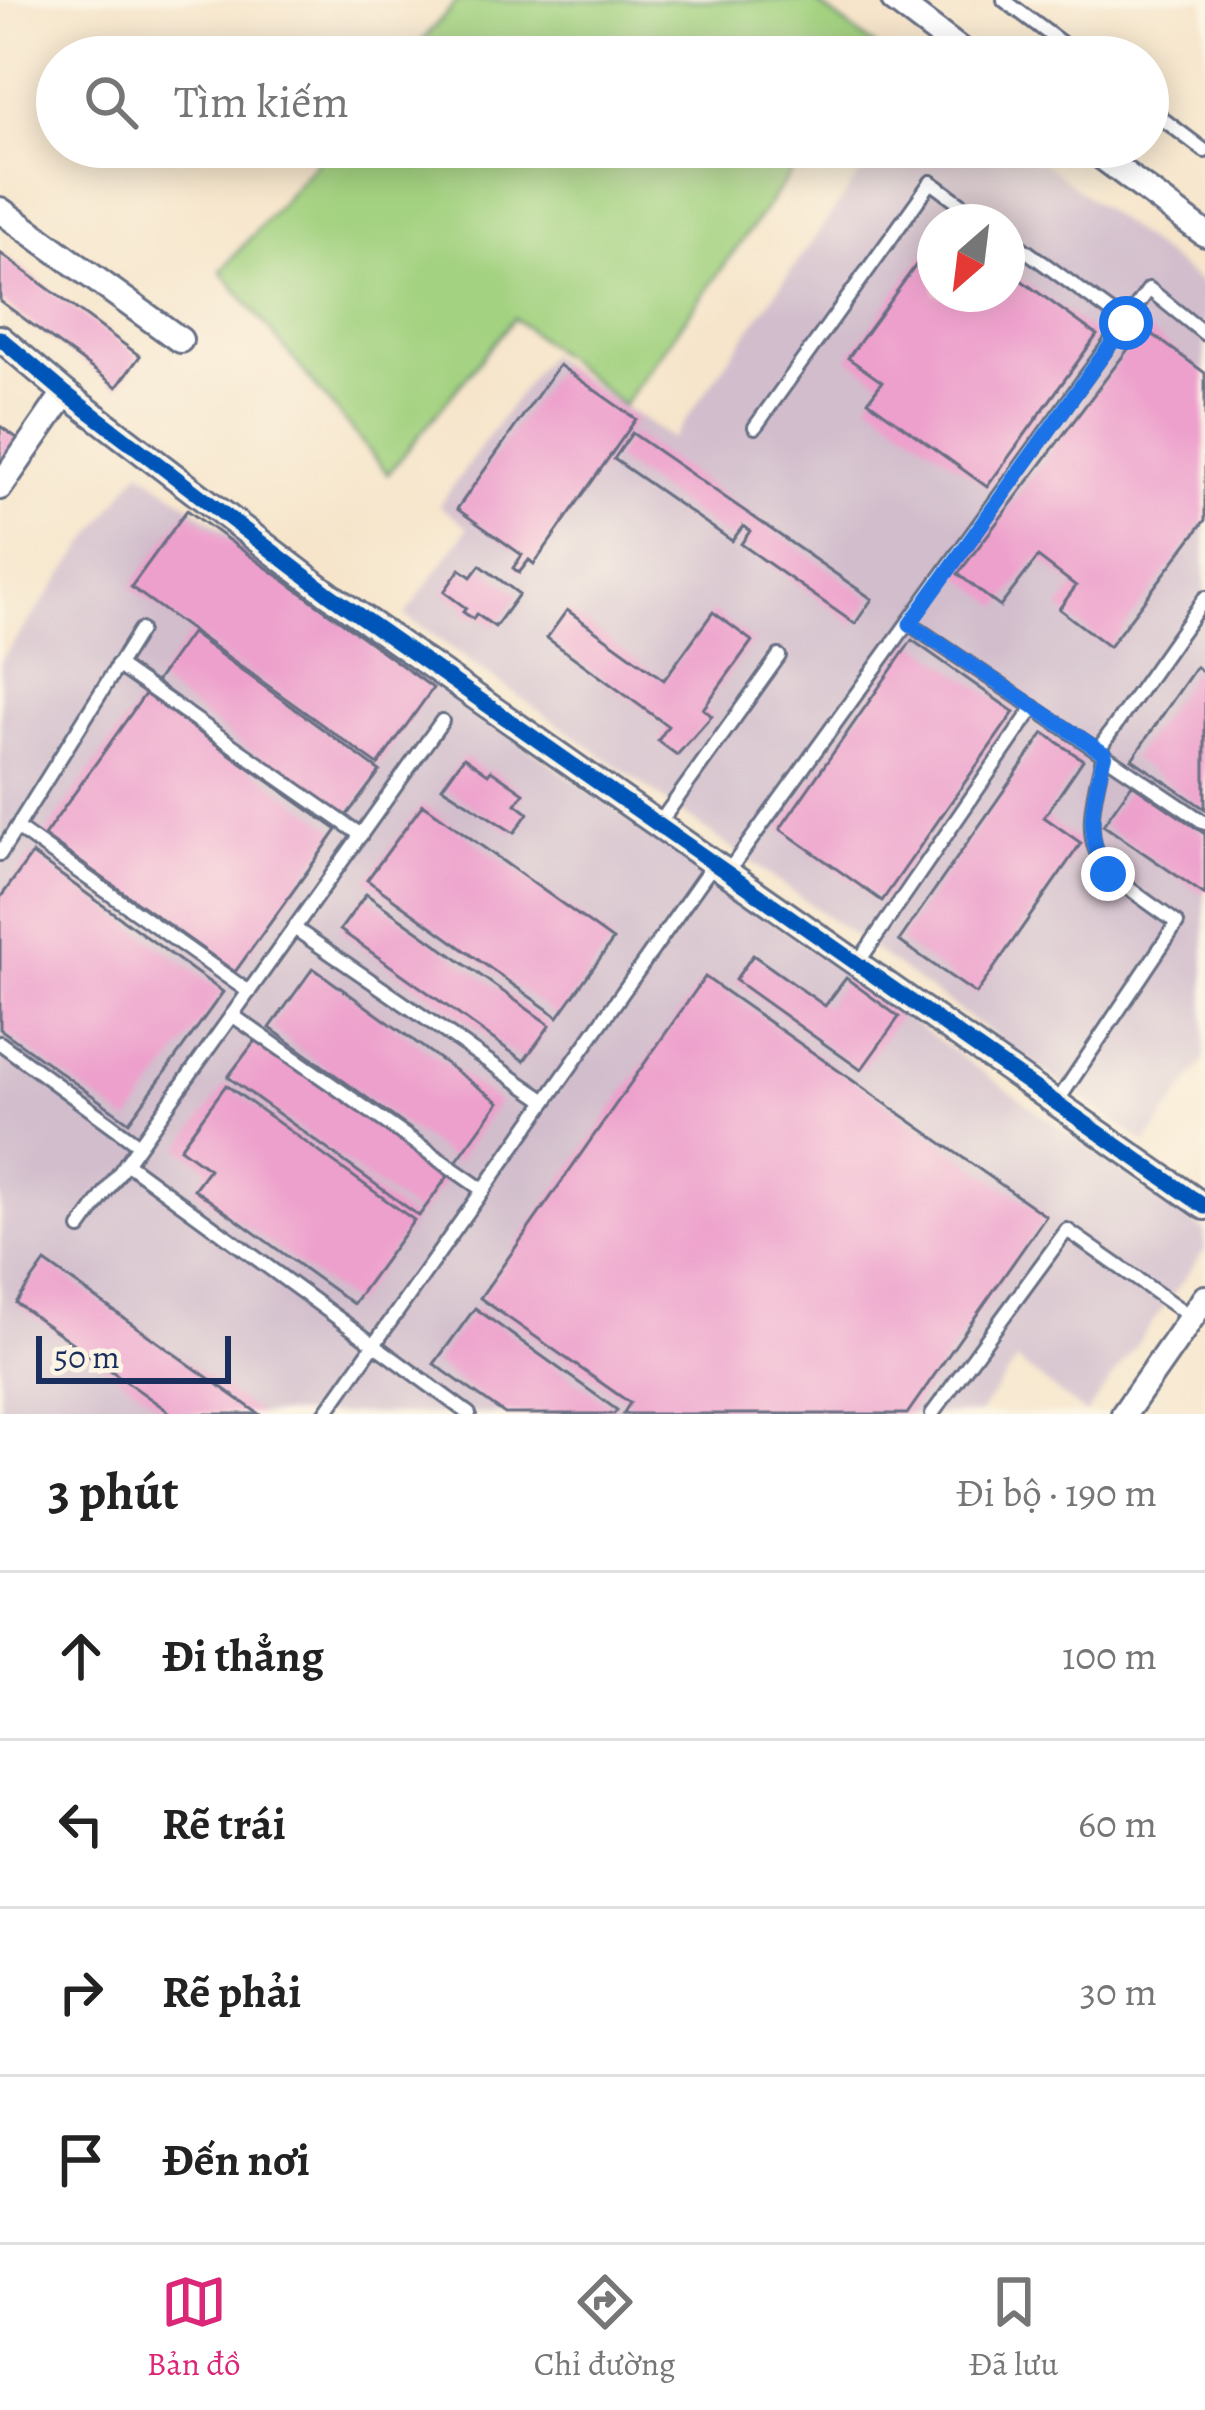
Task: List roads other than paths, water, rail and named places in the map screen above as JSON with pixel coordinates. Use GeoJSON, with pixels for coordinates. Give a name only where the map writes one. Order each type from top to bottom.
{"type":"FeatureCollection","features":[{"type":"Feature","properties":{"kind":"street"},"geometry":{"type":"LineString","coordinates":[[893,0],[941,36]]}},
{"type":"Feature","properties":{"kind":"street"},"geometry":{"type":"LineString","coordinates":[[1117,168],[1205,234]]}},
{"type":"Feature","properties":{"kind":"street"},"geometry":{"type":"LineString","coordinates":[[0,210],[180,340]]}},
{"type":"Feature","properties":{"kind":"street"},"geometry":{"type":"LineString","coordinates":[[0,338],[330,595],[1205,1207]]}},
{"type":"Feature","properties":{"kind":"street"},"geometry":{"type":"LineString","coordinates":[[0,487],[65,393]]}},
{"type":"Feature","properties":{"kind":"street"},"geometry":{"type":"LineString","coordinates":[[1124,1414],[1198,1308]]}},
{"type":"Feature","properties":{"kind":"lane"},"geometry":{"type":"LineString","coordinates":[[1004,0],[1052,36]]}},
{"type":"Feature","properties":{"kind":"lane"},"geometry":{"type":"LineString","coordinates":[[1169,124],[1205,151]]}},
{"type":"Feature","properties":{"kind":"lane"},"geometry":{"type":"LineString","coordinates":[[755,427],[931,182],[961,204]]}},
{"type":"Feature","properties":{"kind":"lane"},"geometry":{"type":"LineString","coordinates":[[1025,250],[1126,323]]}},
{"type":"Feature","properties":{"kind":"lane"},"geometry":{"type":"LineString","coordinates":[[325,1414],[546,1101],[910,624],[1149,289],[1205,334]]}},
{"type":"Feature","properties":{"kind":"lane"},"geometry":{"type":"LineString","coordinates":[[1056,1103],[1177,923],[1108,874],[1096,857],[1091,828],[1102,752],[1205,598]]}},
{"type":"Feature","properties":{"kind":"lane"},"geometry":{"type":"LineString","coordinates":[[910,624],[1205,823]]}},
{"type":"Feature","properties":{"kind":"lane"},"geometry":{"type":"LineString","coordinates":[[0,854],[140,630]]}},
{"type":"Feature","properties":{"kind":"lane"},"geometry":{"type":"LineString","coordinates":[[658,825],[779,656]]}},
{"type":"Feature","properties":{"kind":"lane"},"geometry":{"type":"LineString","coordinates":[[117,665],[361,835]]}},
{"type":"Feature","properties":{"kind":"lane"},"geometry":{"type":"LineString","coordinates":[[857,964],[1034,706]]}},
{"type":"Feature","properties":{"kind":"lane"},"geometry":{"type":"LineString","coordinates":[[80,1228],[442,721]]}},
{"type":"Feature","properties":{"kind":"lane"},"geometry":{"type":"LineString","coordinates":[[17,828],[249,992]]}},
{"type":"Feature","properties":{"kind":"lane"},"geometry":{"type":"LineString","coordinates":[[294,928],[546,1101]]}},
{"type":"Feature","properties":{"kind":"lane"},"geometry":{"type":"LineString","coordinates":[[232,1015],[483,1190]]}},
{"type":"Feature","properties":{"kind":"lane"},"geometry":{"type":"LineString","coordinates":[[0,1043],[140,1145]]}},
{"type":"Feature","properties":{"kind":"lane"},"geometry":{"type":"LineString","coordinates":[[126,1163],[469,1414]]}},
{"type":"Feature","properties":{"kind":"lane"},"geometry":{"type":"LineString","coordinates":[[932,1414],[1067,1230],[1198,1308]]}}]}
